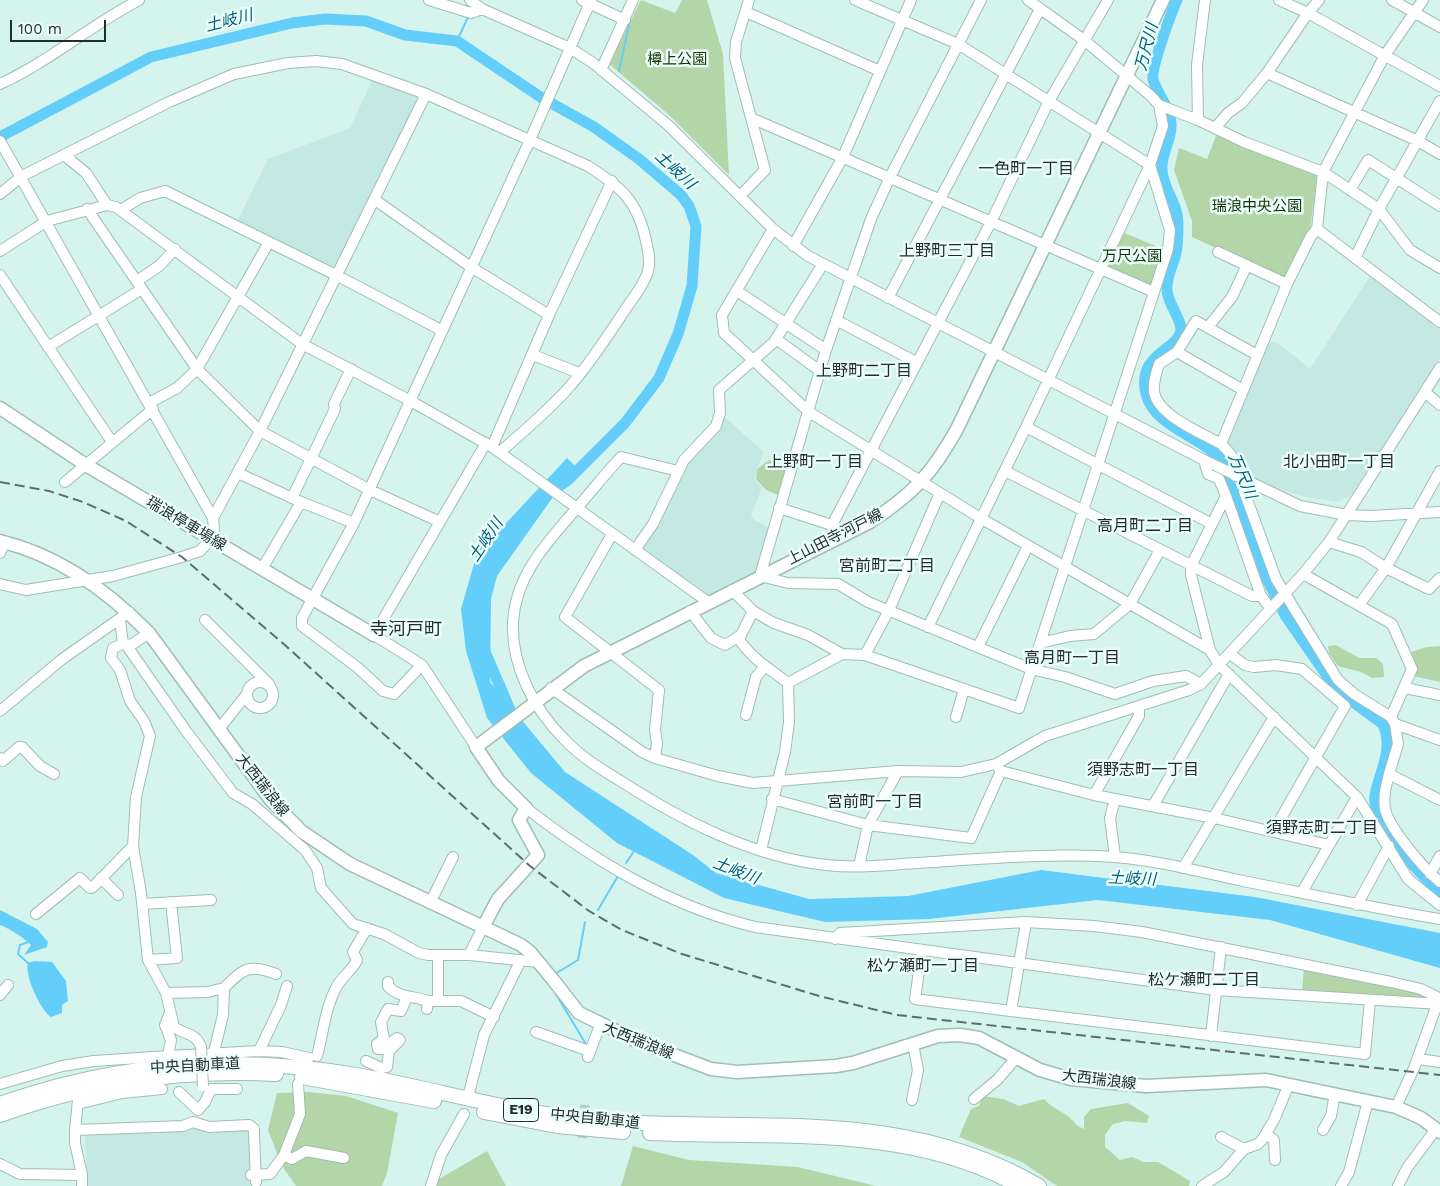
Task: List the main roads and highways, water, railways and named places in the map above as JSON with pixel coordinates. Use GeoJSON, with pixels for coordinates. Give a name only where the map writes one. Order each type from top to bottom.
{"type":"FeatureCollection","features":[{"type":"Feature","properties":{"kind":"highway","name":"中央自動車道"},"geometry":{"type":"LineString","coordinates":[[0,1104],[80,1081],[130,1071],[169,1066],[226,1063],[277,1064],[363,1076],[484,1102],[574,1118],[661,1125],[790,1125],[875,1131],[927,1141],[972,1154],[996,1163],[1039,1186]]}},
{"type":"Feature","properties":{"kind":"highway","name":"中央自動車道"},"geometry":{"type":"LineString","coordinates":[[0,1115],[94,1087],[140,1080],[188,1075],[274,1074],[333,1080],[557,1126],[686,1135],[836,1138],[893,1144],[940,1154],[975,1166],[1019,1186]]}},
{"type":"Feature","properties":{"kind":"main road","name":"上山田寺河戸線"},"geometry":{"type":"LineString","coordinates":[[483,927],[498,899],[538,855],[519,820],[526,808],[500,781],[480,744],[551,688],[584,666],[890,509],[907,497],[921,482],[941,457],[1163,0]]}},
{"type":"Feature","properties":{"kind":"main road","name":"瑞浪停車場線"},"geometry":{"type":"LineString","coordinates":[[0,408],[86,465],[374,635]]}},
{"type":"Feature","properties":{"kind":"main road","name":"大西瑞浪線"},"geometry":{"type":"LineString","coordinates":[[2,546],[53,560],[103,591],[124,616],[149,633],[219,728],[282,822],[333,854],[430,903],[521,945],[538,962],[579,1013],[600,1025],[700,1066],[724,1072],[836,1066],[853,1063],[938,1036],[960,1035],[979,1038],[1055,1076],[1108,1084],[1146,1086],[1260,1080],[1289,1084],[1396,1107],[1421,1118],[1438,1130]]}},
{"type":"Feature","properties":{"kind":"water"},"geometry":{"type":"Polygon","coordinates":[[[567,458],[575,466],[497,576],[491,599],[490,682],[565,772],[693,855],[716,873],[809,899],[908,896],[1041,870],[1255,897],[1440,933],[1440,968],[1270,920],[1098,900],[929,919],[825,922],[724,898],[617,843],[531,773],[487,718],[466,651],[461,609],[481,539],[493,537],[567,458]]]}},
{"type":"Feature","properties":{"kind":"water"},"geometry":{"type":"Polygon","coordinates":[[[0,910],[37,929],[48,942],[47,947],[24,955],[31,945],[0,925],[0,910]]]}},
{"type":"Feature","properties":{"kind":"water"},"geometry":{"type":"Polygon","coordinates":[[[34,961],[52,962],[66,981],[68,1001],[62,1005],[62,1013],[51,1017],[38,1000],[27,969],[28,963],[34,961]]]}},
{"type":"Feature","properties":{"kind":"waterway","name":"万尺川"},"geometry":{"type":"LineString","coordinates":[[1177,0],[1158,53],[1153,79],[1170,119],[1171,130],[1162,169],[1164,183],[1176,209],[1178,234],[1176,253],[1167,289],[1181,329],[1179,336],[1174,342],[1147,369],[1145,380],[1146,394],[1158,415],[1178,430],[1201,443],[1221,459],[1258,561],[1285,615],[1337,690],[1383,724],[1386,733],[1387,751],[1375,795],[1380,819],[1398,847],[1440,892]]}},
{"type":"Feature","properties":{"kind":"waterway"},"geometry":{"type":"LineString","coordinates":[[457,41],[468,17]]}},
{"type":"Feature","properties":{"kind":"waterway","name":"土岐川"},"geometry":{"type":"LineString","coordinates":[[0,137],[151,57],[292,23],[325,19],[366,21],[405,35],[457,41],[542,98],[594,127],[639,159],[681,195],[689,206],[696,226],[692,286],[678,334],[659,378],[625,423],[568,480],[551,492]]}},
{"type":"Feature","properties":{"kind":"waterway"},"geometry":{"type":"LineString","coordinates":[[619,71],[629,25]]}},
{"type":"Feature","properties":{"kind":"waterway","name":"土岐川"},"geometry":{"type":"LineString","coordinates":[[486,654],[511,712]]}},
{"type":"Feature","properties":{"kind":"waterway"},"geometry":{"type":"LineString","coordinates":[[626,863],[634,851]]}},
{"type":"Feature","properties":{"kind":"waterway"},"geometry":{"type":"LineString","coordinates":[[598,910],[618,876]]}},
{"type":"Feature","properties":{"kind":"waterway"},"geometry":{"type":"LineString","coordinates":[[555,974],[578,960],[585,922]]}},
{"type":"Feature","properties":{"kind":"waterway"},"geometry":{"type":"LineString","coordinates":[[28,942],[20,945],[18,954],[28,963]]}},
{"type":"Feature","properties":{"kind":"waterway"},"geometry":{"type":"LineString","coordinates":[[556,994],[587,1046]]}},
{"type":"Feature","properties":{"kind":"tunnel"},"geometry":{"type":"LineString","coordinates":[[582,1138],[585,1105]]}},
{"type":"Feature","properties":{"kind":"railway"},"geometry":{"type":"LineString","coordinates":[[0,482],[49,491],[83,502],[126,521],[182,557],[286,646],[530,866],[589,911],[622,930],[682,954],[819,996],[897,1015],[1440,1075]]}},
{"type":"Feature","properties":{"kind":"district","name":"一色町一丁目"},"geometry":{"type":"Point","coordinates":[1026,169]}},
{"type":"Feature","properties":{"kind":"district","name":"上野町三丁目"},"geometry":{"type":"Point","coordinates":[947,251]}},
{"type":"Feature","properties":{"kind":"district","name":"上野町二丁目"},"geometry":{"type":"Point","coordinates":[864,371]}},
{"type":"Feature","properties":{"kind":"district","name":"上野町一丁目"},"geometry":{"type":"Point","coordinates":[815,462]}},
{"type":"Feature","properties":{"kind":"district","name":"北小田町一丁目"},"geometry":{"type":"Point","coordinates":[1339,462]}},
{"type":"Feature","properties":{"kind":"district","name":"高月町二丁目"},"geometry":{"type":"Point","coordinates":[1145,526]}},
{"type":"Feature","properties":{"kind":"district","name":"宮前町二丁目"},"geometry":{"type":"Point","coordinates":[887,566]}},
{"type":"Feature","properties":{"kind":"district","name":"寺河戸町"},"geometry":{"type":"Point","coordinates":[406,630]}},
{"type":"Feature","properties":{"kind":"district","name":"高月町一丁目"},"geometry":{"type":"Point","coordinates":[1072,658]}},
{"type":"Feature","properties":{"kind":"district","name":"須野志町一丁目"},"geometry":{"type":"Point","coordinates":[1143,770]}},
{"type":"Feature","properties":{"kind":"district","name":"宮前町一丁目"},"geometry":{"type":"Point","coordinates":[875,802]}},
{"type":"Feature","properties":{"kind":"district","name":"須野志町二丁目"},"geometry":{"type":"Point","coordinates":[1322,828]}},
{"type":"Feature","properties":{"kind":"district","name":"松ケ瀬町一丁目"},"geometry":{"type":"Point","coordinates":[923,966]}},
{"type":"Feature","properties":{"kind":"district","name":"松ケ瀬町二丁目"},"geometry":{"type":"Point","coordinates":[1204,980]}},
{"type":"Feature","properties":{"kind":"park label","name":"樽上公園"},"geometry":{"type":"Point","coordinates":[677,60]}},
{"type":"Feature","properties":{"kind":"park label","name":"瑞浪中央公園"},"geometry":{"type":"Point","coordinates":[1257,207]}},
{"type":"Feature","properties":{"kind":"park label","name":"万尺公園"},"geometry":{"type":"Point","coordinates":[1132,257]}}]}
